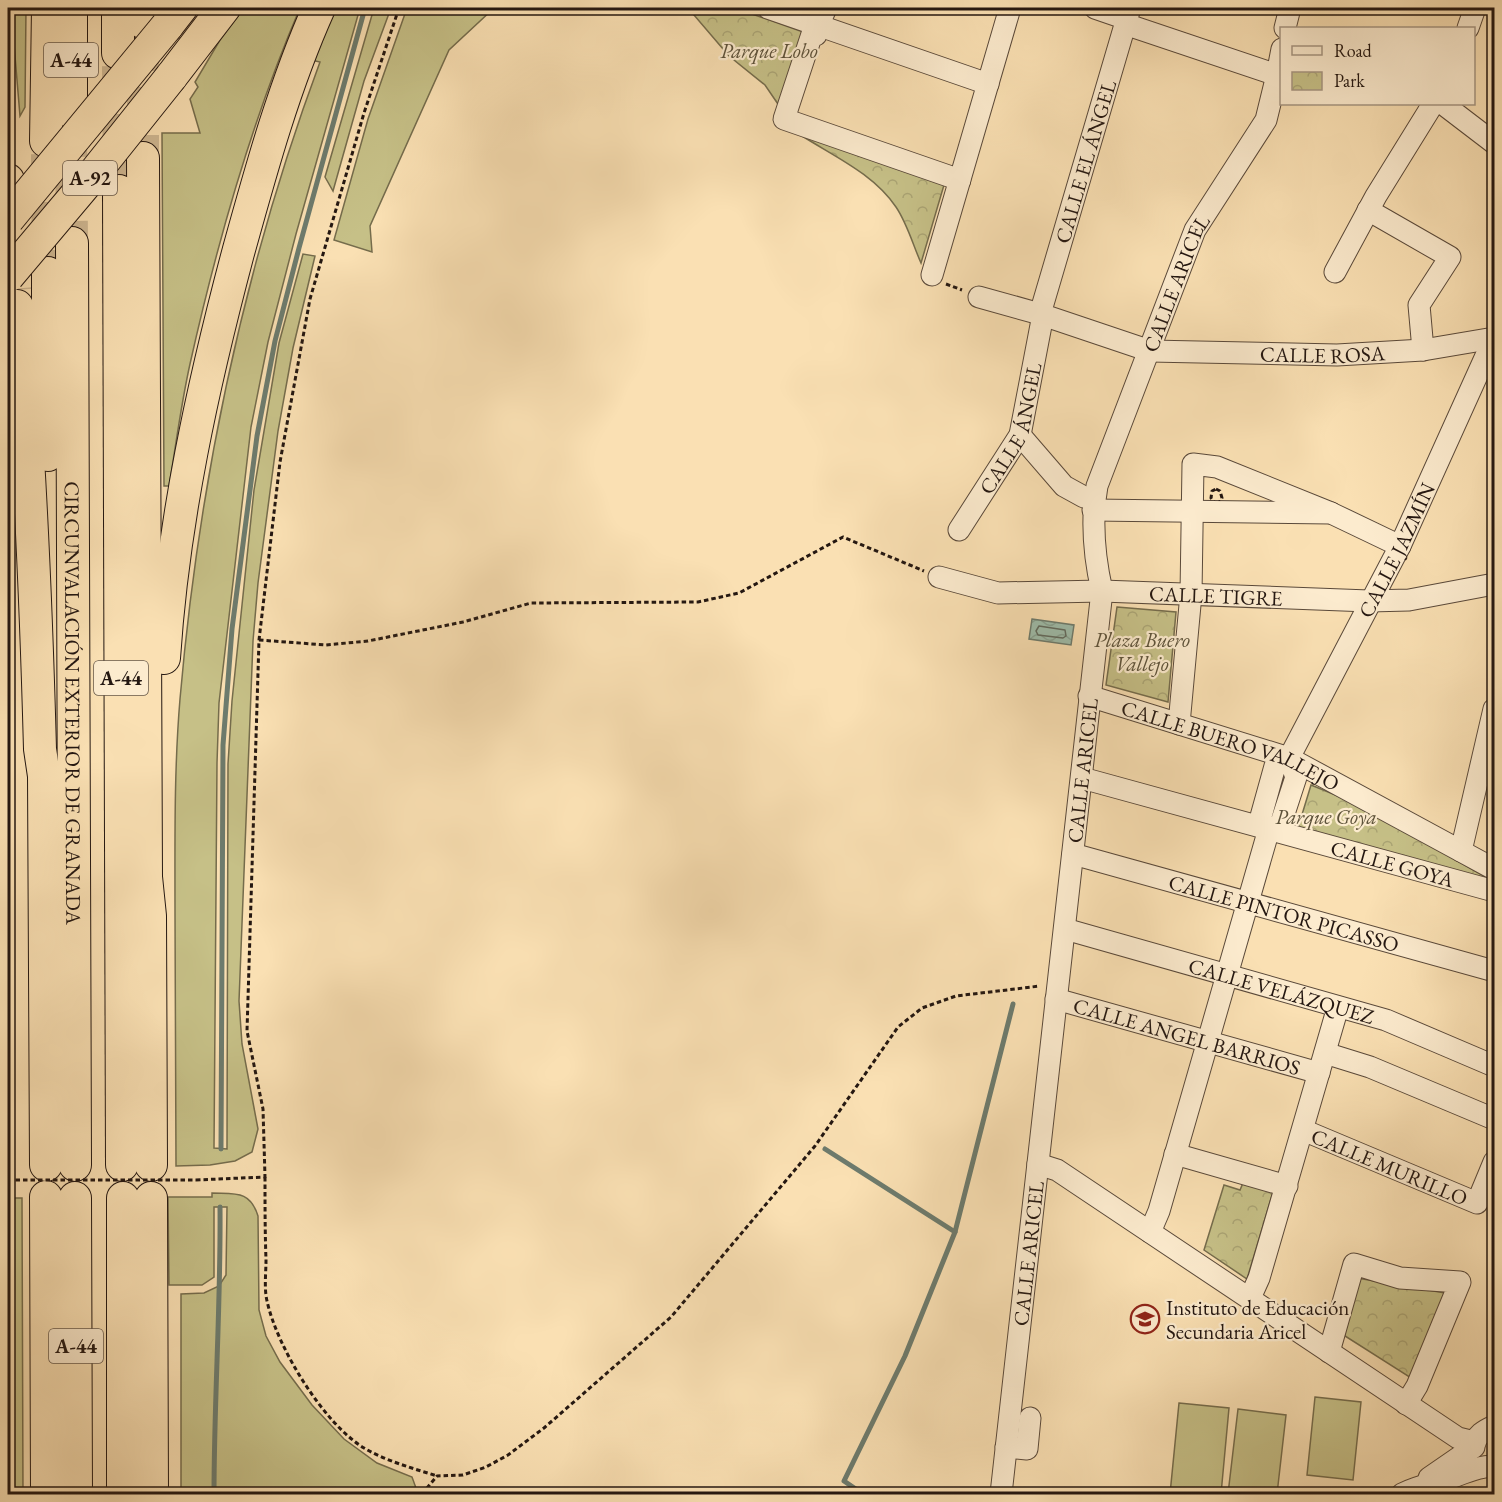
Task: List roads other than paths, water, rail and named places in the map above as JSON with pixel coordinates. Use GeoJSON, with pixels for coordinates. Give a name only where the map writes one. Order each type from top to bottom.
{"type":"FeatureCollection","features":[{"type":"Feature","properties":{"kind":"highway"},"geometry":{"type":"LineString","coordinates":[[46,141],[48,8]]}},
{"type":"Feature","properties":{"kind":"highway","name":"A-44"},"geometry":{"type":"LineString","coordinates":[[71,8],[71,112]]}},
{"type":"Feature","properties":{"kind":"highway","name":"A-92"},"geometry":{"type":"LineString","coordinates":[[8,276],[88,181],[224,8]]}},
{"type":"Feature","properties":{"kind":"highway"},"geometry":{"type":"LineString","coordinates":[[150,916],[155,878],[156,782],[166,625],[177,539],[192,453],[217,332],[256,187],[300,50],[319,8]]}},
{"type":"Feature","properties":{"kind":"highway","name":"A-44"},"geometry":{"type":"LineString","coordinates":[[118,53],[150,14]]}},
{"type":"Feature","properties":{"kind":"highway","name":"A-92"},"geometry":{"type":"LineString","coordinates":[[8,219],[150,14]]}},
{"type":"Feature","properties":{"kind":"highway"},"geometry":{"type":"LineString","coordinates":[[143,158],[146,877],[150,916]]}},
{"type":"Feature","properties":{"kind":"highway"},"geometry":{"type":"LineString","coordinates":[[8,180],[8,189]]}},
{"type":"Feature","properties":{"kind":"highway","name":"A-44"},"geometry":{"type":"LineString","coordinates":[[118,191],[137,1165],[150,916]]}},
{"type":"Feature","properties":{"kind":"highway","name":"CIRCUNVALACIÓN EXTERIOR DE GRANADA"},"geometry":{"type":"LineString","coordinates":[[44,776],[60,1165],[72,243]]}},
{"type":"Feature","properties":{"kind":"highway"},"geometry":{"type":"LineString","coordinates":[[44,776],[49,748],[48,273]]}},
{"type":"Feature","properties":{"kind":"highway"},"geometry":{"type":"LineString","coordinates":[[17,306],[34,547],[40,749],[44,776]]}},
{"type":"Feature","properties":{"kind":"highway","name":"A-44"},"geometry":{"type":"LineString","coordinates":[[47,1494],[61,1198],[76,1494]]}},
{"type":"Feature","properties":{"kind":"highway","name":"A-44"},"geometry":{"type":"LineString","coordinates":[[123,1494],[137,1198],[152,1494]]}},
{"type":"Feature","properties":{"kind":"street"},"geometry":{"type":"LineString","coordinates":[[768,8],[988,84]]}},
{"type":"Feature","properties":{"kind":"street"},"geometry":{"type":"LineString","coordinates":[[932,275],[1010,8]]}},
{"type":"Feature","properties":{"kind":"street"},"geometry":{"type":"LineString","coordinates":[[1095,8],[1127,17],[1277,75]]}},
{"type":"Feature","properties":{"kind":"street"},"geometry":{"type":"LineString","coordinates":[[1285,27],[1290,8]]}},
{"type":"Feature","properties":{"kind":"street"},"geometry":{"type":"LineString","coordinates":[[1468,27],[1475,8]]}},
{"type":"Feature","properties":{"kind":"street","name":"CALLE EL ÁNGEL"},"geometry":{"type":"LineString","coordinates":[[1041,317],[1127,17]]}},
{"type":"Feature","properties":{"kind":"street"},"geometry":{"type":"LineString","coordinates":[[821,20],[812,34],[784,119],[960,180]]}},
{"type":"Feature","properties":{"kind":"street","name":"CALLE ARICEL"},"geometry":{"type":"LineString","coordinates":[[1001,1494],[1102,591],[1088,503],[1097,486],[1196,230],[1266,120],[1280,56]]}},
{"type":"Feature","properties":{"kind":"street"},"geometry":{"type":"LineString","coordinates":[[1335,272],[1368,210],[1432,105]]}},
{"type":"Feature","properties":{"kind":"street"},"geometry":{"type":"LineString","coordinates":[[1444,105],[1494,143]]}},
{"type":"Feature","properties":{"kind":"street"},"geometry":{"type":"LineString","coordinates":[[1368,210],[1450,256],[1419,305],[1424,350]]}},
{"type":"Feature","properties":{"kind":"street","name":"CALLE ROSA"},"geometry":{"type":"LineString","coordinates":[[980,297],[1150,351],[1337,355],[1424,350],[1494,338]]}},
{"type":"Feature","properties":{"kind":"street","name":"CALLE ÁNGEL"},"geometry":{"type":"LineString","coordinates":[[959,530],[1020,435],[1041,317]]}},
{"type":"Feature","properties":{"kind":"street","name":"CALLE JAZMÍN"},"geometry":{"type":"LineString","coordinates":[[1289,758],[1400,546],[1494,338]]}},
{"type":"Feature","properties":{"kind":"street"},"geometry":{"type":"LineString","coordinates":[[1020,435],[1064,486],[1088,503],[1331,513]]}},
{"type":"Feature","properties":{"kind":"street"},"geometry":{"type":"LineString","coordinates":[[1179,724],[1191,594],[1195,509],[1193,464],[1217,467],[1331,513],[1400,546]]}},
{"type":"Feature","properties":{"kind":"street","name":"CALLE TIGRE"},"geometry":{"type":"LineString","coordinates":[[939,577],[998,593],[1102,591],[1370,601],[1409,600],[1494,584]]}},
{"type":"Feature","properties":{"kind":"street","name":"CALLE BUERO VALLEJO"},"geometry":{"type":"LineString","coordinates":[[1089,696],[1289,758],[1494,869]]}},
{"type":"Feature","properties":{"kind":"street"},"geometry":{"type":"LineString","coordinates":[[1461,851],[1487,776],[1494,709]]}},
{"type":"Feature","properties":{"kind":"street"},"geometry":{"type":"LineString","coordinates":[[1150,1232],[1159,1211],[1269,829],[1280,826],[1296,777],[1289,758]]}},
{"type":"Feature","properties":{"kind":"street","name":"CALLE GOYA"},"geometry":{"type":"LineString","coordinates":[[1082,778],[1494,891]]}},
{"type":"Feature","properties":{"kind":"street","name":"CALLE PINTOR PICASSO"},"geometry":{"type":"LineString","coordinates":[[1073,854],[1494,971]]}},
{"type":"Feature","properties":{"kind":"street","name":"CALLE VELÁZQUEZ"},"geometry":{"type":"LineString","coordinates":[[1065,929],[1386,1020],[1494,1066]]}},
{"type":"Feature","properties":{"kind":"street","name":"CALLE ANGEL BARRIOS"},"geometry":{"type":"LineString","coordinates":[[1057,992],[1208,1042],[1319,1073]]}},
{"type":"Feature","properties":{"kind":"street"},"geometry":{"type":"LineString","coordinates":[[1250,1298],[1259,1278],[1287,1186],[1338,1007]]}},
{"type":"Feature","properties":{"kind":"street"},"geometry":{"type":"LineString","coordinates":[[1325,1053],[1370,1067],[1494,1119]]}},
{"type":"Feature","properties":{"kind":"street","name":"CALLE MURILLO"},"geometry":{"type":"LineString","coordinates":[[1303,1130],[1477,1203],[1494,1162]]}},
{"type":"Feature","properties":{"kind":"street"},"geometry":{"type":"LineString","coordinates":[[1175,1154],[1287,1186]]}},
{"type":"Feature","properties":{"kind":"street"},"geometry":{"type":"LineString","coordinates":[[1038,1164],[1058,1170],[1406,1404],[1458,1438],[1474,1444]]}},
{"type":"Feature","properties":{"kind":"street"},"geometry":{"type":"LineString","coordinates":[[1329,1352],[1354,1264],[1400,1278],[1460,1282],[1417,1386],[1406,1404]]}},
{"type":"Feature","properties":{"kind":"street"},"geometry":{"type":"LineString","coordinates":[[1006,1447],[1027,1449],[1030,1418]]}},
{"type":"Feature","properties":{"kind":"street"},"geometry":{"type":"LineString","coordinates":[[1422,1485],[1474,1444],[1482,1431],[1494,1426]]}},
{"type":"Feature","properties":{"kind":"street"},"geometry":{"type":"LineString","coordinates":[[1474,1444],[1480,1461],[1490,1466]]}},
{"type":"Feature","properties":{"kind":"street"},"geometry":{"type":"LineString","coordinates":[[1402,1494],[1422,1485],[1490,1466]]}},
{"type":"Feature","properties":{"kind":"water"},"geometry":{"type":"Polygon","coordinates":[[[1032,619],[1074,625],[1071,645],[1029,639],[1032,619]]]}},
{"type":"Feature","properties":{"kind":"waterway"},"geometry":{"type":"LineString","coordinates":[[221,1149],[223,745],[232,629],[257,436],[275,341],[365,8]]}},
{"type":"Feature","properties":{"kind":"waterway"},"geometry":{"type":"LineString","coordinates":[[863,1494],[844,1481],[905,1356],[955,1232],[1013,1004]]}},
{"type":"Feature","properties":{"kind":"waterway"},"geometry":{"type":"LineString","coordinates":[[825,1149],[955,1232]]}},
{"type":"Feature","properties":{"kind":"waterway"},"geometry":{"type":"LineString","coordinates":[[214,1494],[220,1207]]}},
{"type":"Feature","properties":{"kind":"tunnel"},"geometry":{"type":"LineString","coordinates":[[143,39],[143,158]]}},
{"type":"Feature","properties":{"kind":"tunnel"},"geometry":{"type":"LineString","coordinates":[[118,66],[119,191]]}},
{"type":"Feature","properties":{"kind":"tunnel"},"geometry":{"type":"LineString","coordinates":[[71,125],[72,243]]}},
{"type":"Feature","properties":{"kind":"tunnel"},"geometry":{"type":"LineString","coordinates":[[47,154],[48,273]]}},
{"type":"Feature","properties":{"kind":"tunnel"},"geometry":{"type":"LineString","coordinates":[[8,193],[16,290]]}},
{"type":"Feature","properties":{"kind":"place","name":"Instituto de Educación Secundaria Aricel"},"geometry":{"type":"Point","coordinates":[1145,1319]}},
{"type":"Feature","properties":{"kind":"park label","name":"Parque Lobo"},"geometry":{"type":"Point","coordinates":[769,50]}},
{"type":"Feature","properties":{"kind":"park label","name":"Plaza Buero Vallejo"},"geometry":{"type":"Point","coordinates":[1142,651]}},
{"type":"Feature","properties":{"kind":"park label","name":"Parque Goya"},"geometry":{"type":"Point","coordinates":[1326,816]}}]}
